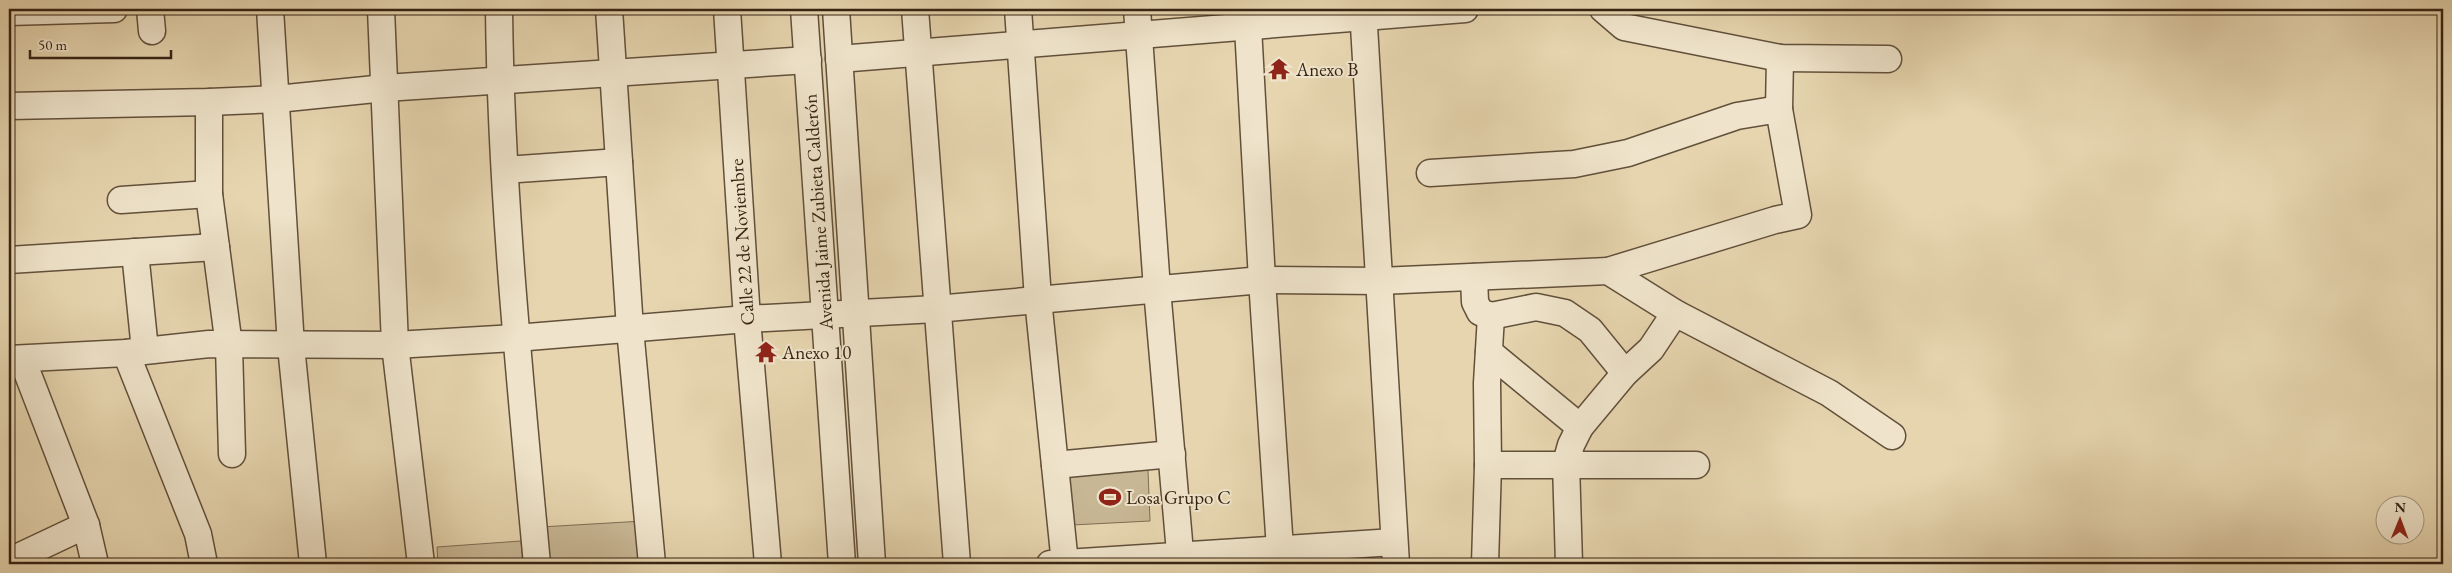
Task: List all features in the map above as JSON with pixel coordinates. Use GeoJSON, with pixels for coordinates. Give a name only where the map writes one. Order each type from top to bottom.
{"type":"FeatureCollection","features":[{"type":"Feature","properties":{"kind":"street"},"geometry":{"type":"LineString","coordinates":[[9,12],[114,9]]}},
{"type":"Feature","properties":{"kind":"street"},"geometry":{"type":"LineString","coordinates":[[270,9],[291,346],[313,564]]}},
{"type":"Feature","properties":{"kind":"street"},"geometry":{"type":"LineString","coordinates":[[381,9],[395,345],[421,564]]}},
{"type":"Feature","properties":{"kind":"street"},"geometry":{"type":"LineString","coordinates":[[499,9],[500,81],[516,338],[538,564]]}},
{"type":"Feature","properties":{"kind":"street"},"geometry":{"type":"LineString","coordinates":[[609,9],[630,329],[652,564]]}},
{"type":"Feature","properties":{"kind":"street","name":"Calle 22 de Noviembre"},"geometry":{"type":"LineString","coordinates":[[727,9],[747,319],[768,564]]}},
{"type":"Feature","properties":{"kind":"street","name":"Avenida Jaime Zubieta Calderón"},"geometry":{"type":"LineString","coordinates":[[804,9],[842,564]]}},
{"type":"Feature","properties":{"kind":"street","name":"Avenida Jaime Zubieta Calderón"},"geometry":{"type":"LineString","coordinates":[[836,9],[872,564]]}},
{"type":"Feature","properties":{"kind":"street"},"geometry":{"type":"LineString","coordinates":[[915,9],[936,309],[957,564]]}},
{"type":"Feature","properties":{"kind":"street"},"geometry":{"type":"LineString","coordinates":[[1018,9],[1038,299],[1055,464],[1060,564],[1395,553],[1363,13]]}},
{"type":"Feature","properties":{"kind":"street"},"geometry":{"type":"LineString","coordinates":[[1138,9],[1157,289],[1180,560]]}},
{"type":"Feature","properties":{"kind":"street"},"geometry":{"type":"LineString","coordinates":[[839,59],[1139,36],[1248,17],[1465,9]]}},
{"type":"Feature","properties":{"kind":"street"},"geometry":{"type":"LineString","coordinates":[[1603,9],[1624,27],[1780,58],[1888,60]]}},
{"type":"Feature","properties":{"kind":"street"},"geometry":{"type":"LineString","coordinates":[[1248,17],[1262,280],[1280,557]]}},
{"type":"Feature","properties":{"kind":"street"},"geometry":{"type":"LineString","coordinates":[[95,564],[86,525],[15,359],[136,352],[185,346],[395,345],[516,338],[747,319],[936,309],[1262,280],[1380,281],[1608,271],[1775,220],[1798,215],[1779,110],[1780,58]]}},
{"type":"Feature","properties":{"kind":"street"},"geometry":{"type":"LineString","coordinates":[[9,106],[277,99],[385,88],[808,60]]}},
{"type":"Feature","properties":{"kind":"street"},"geometry":{"type":"LineString","coordinates":[[209,102],[209,194],[229,346],[232,454]]}},
{"type":"Feature","properties":{"kind":"street"},"geometry":{"type":"LineString","coordinates":[[1430,173],[1574,164],[1628,153],[1737,116],[1779,110]]}},
{"type":"Feature","properties":{"kind":"street"},"geometry":{"type":"LineString","coordinates":[[505,170],[619,162]]}},
{"type":"Feature","properties":{"kind":"street"},"geometry":{"type":"LineString","coordinates":[[121,200],[209,194]]}},
{"type":"Feature","properties":{"kind":"street"},"geometry":{"type":"LineString","coordinates":[[9,260],[216,247]]}},
{"type":"Feature","properties":{"kind":"street"},"geometry":{"type":"LineString","coordinates":[[135,252],[136,352],[198,534],[204,564]]}},
{"type":"Feature","properties":{"kind":"street"},"geometry":{"type":"LineString","coordinates":[[1608,271],[1675,313],[1829,393],[1892,436]]}},
{"type":"Feature","properties":{"kind":"street"},"geometry":{"type":"LineString","coordinates":[[1474,277],[1475,302],[1480,312],[1491,316],[1536,307],[1565,313],[1590,330],[1625,373]]}},
{"type":"Feature","properties":{"kind":"street"},"geometry":{"type":"LineString","coordinates":[[1569,564],[1566,464],[1571,445],[1580,427],[1625,373],[1651,349],[1675,313]]}},
{"type":"Feature","properties":{"kind":"street"},"geometry":{"type":"LineString","coordinates":[[1485,564],[1488,465],[1488,352],[1491,316]]}},
{"type":"Feature","properties":{"kind":"street"},"geometry":{"type":"LineString","coordinates":[[1488,352],[1580,427]]}},
{"type":"Feature","properties":{"kind":"street"},"geometry":{"type":"LineString","coordinates":[[1055,464],[1172,454]]}},
{"type":"Feature","properties":{"kind":"street"},"geometry":{"type":"LineString","coordinates":[[1488,465],[1696,465]]}},
{"type":"Feature","properties":{"kind":"street"},"geometry":{"type":"LineString","coordinates":[[16,558],[86,525]]}},
{"type":"Feature","properties":{"kind":"shaded area","name":"Losa Grupo C"},"geometry":{"type":"Polygon","coordinates":[[[1148,470],[1150,521],[1072,525],[1069,474],[1148,470]]]}},
{"type":"Feature","properties":{"kind":"shaded area"},"geometry":{"type":"Polygon","coordinates":[[[643,521],[645,564],[544,564],[541,527],[643,521]]]}},
{"type":"Feature","properties":{"kind":"shaded area"},"geometry":{"type":"Polygon","coordinates":[[[521,541],[523,564],[438,564],[437,547],[521,541]]]}},
{"type":"Feature","properties":{"kind":"place","name":"Anexo B"},"geometry":{"type":"Point","coordinates":[1279,69]}},
{"type":"Feature","properties":{"kind":"place","name":"Anexo 10"},"geometry":{"type":"Point","coordinates":[766,352]}},
{"type":"Feature","properties":{"kind":"place","name":"Losa Grupo C"},"geometry":{"type":"Point","coordinates":[1110,497]}}]}
